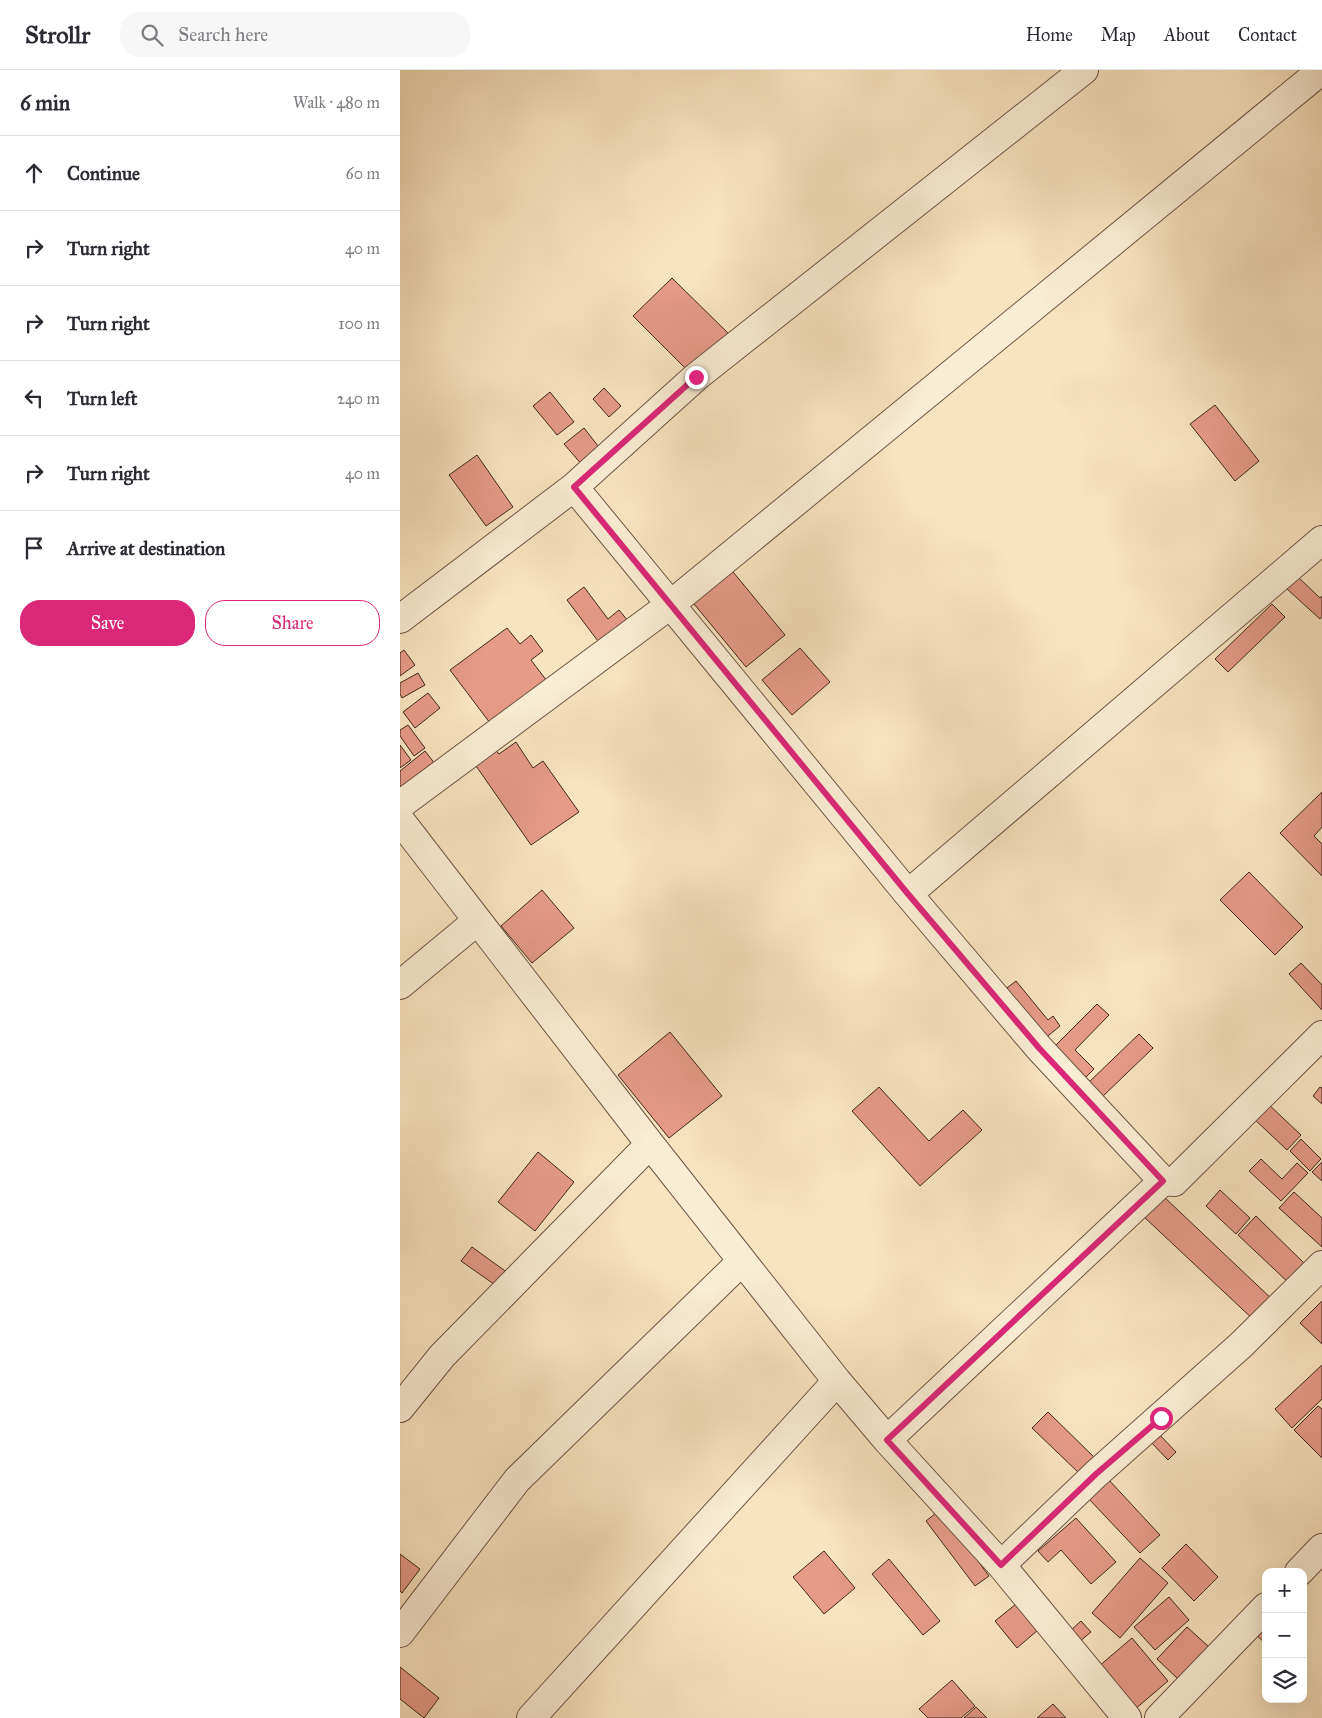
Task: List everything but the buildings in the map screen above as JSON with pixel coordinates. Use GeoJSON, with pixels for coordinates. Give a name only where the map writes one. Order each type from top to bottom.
{"type":"FeatureCollection","features":[{"type":"Feature","properties":{"kind":"street"},"geometry":{"type":"LineString","coordinates":[[400,619],[574,487],[696,377],[1084,70]]}},
{"type":"Feature","properties":{"kind":"street"},"geometry":{"type":"LineString","coordinates":[[400,805],[670,604],[1322,70]]}},
{"type":"Feature","properties":{"kind":"street"},"geometry":{"type":"LineString","coordinates":[[574,487],[908,894],[1039,1048],[1163,1181],[1174,1182],[1322,1035]]}},
{"type":"Feature","properties":{"kind":"street"},"geometry":{"type":"LineString","coordinates":[[908,894],[1322,540]]}},
{"type":"Feature","properties":{"kind":"street"},"geometry":{"type":"LineString","coordinates":[[400,820],[836,1381],[1001,1565],[1127,1718]]}},
{"type":"Feature","properties":{"kind":"street"},"geometry":{"type":"LineString","coordinates":[[400,985],[477,921]]}},
{"type":"Feature","properties":{"kind":"street"},"geometry":{"type":"LineString","coordinates":[[400,1408],[442,1356],[650,1144]]}},
{"type":"Feature","properties":{"kind":"street"},"geometry":{"type":"LineString","coordinates":[[887,1440],[1163,1181]]}},
{"type":"Feature","properties":{"kind":"street"},"geometry":{"type":"LineString","coordinates":[[400,1633],[517,1480],[742,1261]]}},
{"type":"Feature","properties":{"kind":"street"},"geometry":{"type":"LineString","coordinates":[[1001,1565],[1096,1474],[1241,1345],[1322,1265]]}},
{"type":"Feature","properties":{"kind":"street"},"geometry":{"type":"LineString","coordinates":[[531,1718],[836,1381]]}},
{"type":"Feature","properties":{"kind":"street"},"geometry":{"type":"LineString","coordinates":[[1303,1568],[1322,1548]]}},
{"type":"Feature","properties":{"kind":"street"},"geometry":{"type":"LineString","coordinates":[[1159,1718],[1262,1610]]}},
{"type":"Feature","properties":{"kind":"route"},"geometry":{"type":"LineString","coordinates":[[696,377],[574,487],[908,894],[1039,1048],[1163,1181],[887,1440],[1001,1565],[1096,1474],[1161,1418]]}}]}
